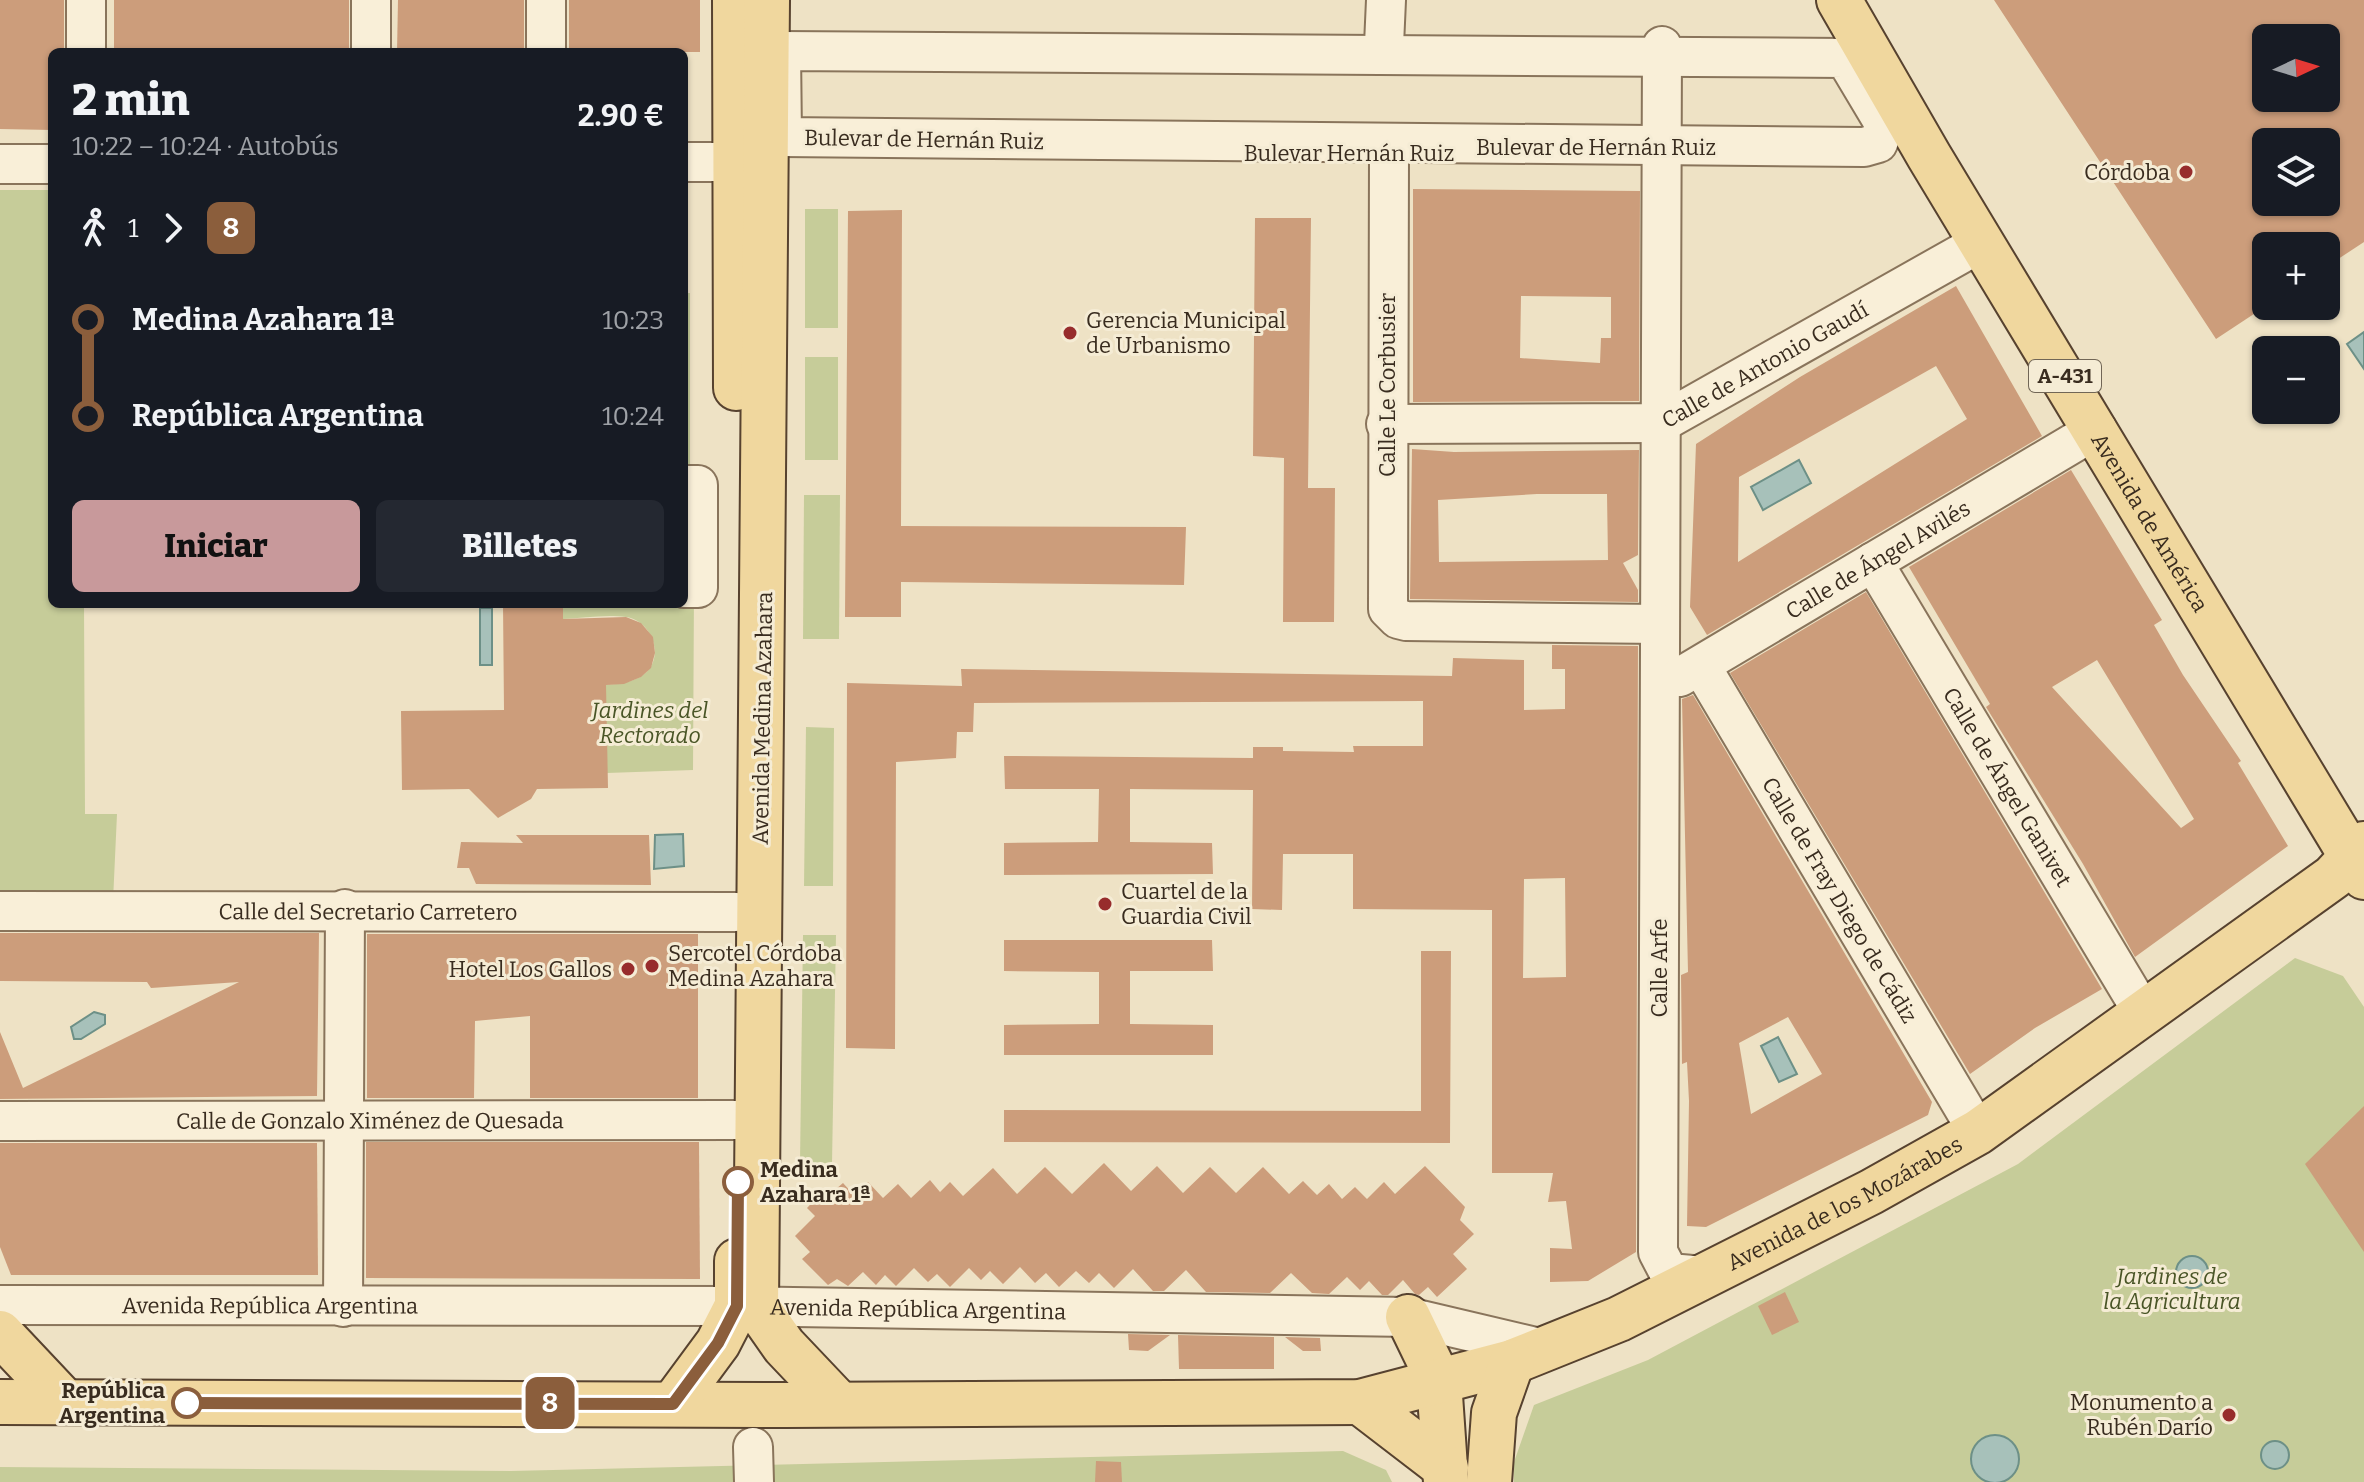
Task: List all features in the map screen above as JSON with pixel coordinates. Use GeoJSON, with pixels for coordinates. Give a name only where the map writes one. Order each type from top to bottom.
{"type":"FeatureCollection","features":[{"type":"Feature","properties":{"kind":"main road","name":"Avenida de América"},"geometry":{"type":"LineString","coordinates":[[1839,0],[1929,156],[2360,860]]}},
{"type":"Feature","properties":{"kind":"main road","name":"Avenida Medina Azahara"},"geometry":{"type":"LineString","coordinates":[[673,1404],[746,1306],[751,20]]}},
{"type":"Feature","properties":{"kind":"main road","name":"Avenida Medina Azahara"},"geometry":{"type":"LineString","coordinates":[[746,1306],[736,912],[752,156]]}},
{"type":"Feature","properties":{"kind":"main road","name":"Avenida de los Mozárabes"},"geometry":{"type":"LineString","coordinates":[[1360,1402],[1528,1356],[1619,1319],[1871,1192],[1978,1132],[2142,1011],[2360,860]]}},
{"type":"Feature","properties":{"kind":"main road"},"geometry":{"type":"LineString","coordinates":[[746,1306],[839,1404]]}},
{"type":"Feature","properties":{"kind":"main road"},"geometry":{"type":"LineString","coordinates":[[1408,1317],[1439,1381],[1446,1475]]}},
{"type":"Feature","properties":{"kind":"main road"},"geometry":{"type":"LineString","coordinates":[[0,1333],[65,1402]]}},
{"type":"Feature","properties":{"kind":"main road"},"geometry":{"type":"LineString","coordinates":[[1489,1482],[1494,1413],[1528,1356]]}},
{"type":"Feature","properties":{"kind":"main road"},"geometry":{"type":"LineString","coordinates":[[0,1402],[1360,1402],[1446,1475]]}},
{"type":"Feature","properties":{"kind":"street"},"geometry":{"type":"LineString","coordinates":[[86,0],[86,48]]}},
{"type":"Feature","properties":{"kind":"street"},"geometry":{"type":"LineString","coordinates":[[371,0],[371,48]]}},
{"type":"Feature","properties":{"kind":"street"},"geometry":{"type":"LineString","coordinates":[[546,0],[546,48]]}},
{"type":"Feature","properties":{"kind":"street"},"geometry":{"type":"LineString","coordinates":[[1384,45],[1386,0]]}},
{"type":"Feature","properties":{"kind":"street"},"geometry":{"type":"LineString","coordinates":[[751,20],[1384,45],[1662,51],[1865,46]]}},
{"type":"Feature","properties":{"kind":"street","name":"Bulevar de Hernán Ruiz"},"geometry":{"type":"LineString","coordinates":[[781,51],[1662,51],[1845,58],[1885,125],[1878,143],[1864,147],[1662,151],[782,137],[781,51]]}},
{"type":"Feature","properties":{"kind":"street","name":"Calle Arfe"},"geometry":{"type":"LineString","coordinates":[[1662,51],[1658,1252],[1669,1273],[1704,1276]]}},
{"type":"Feature","properties":{"kind":"street","name":"Bulevar Hernán Ruiz"},"geometry":{"type":"LineString","coordinates":[[688,162],[752,156],[1662,151],[1929,156]]}},
{"type":"Feature","properties":{"kind":"street","name":"Calle Le Corbusier"},"geometry":{"type":"LineString","coordinates":[[1389,153],[1386,599],[1393,615],[1406,621],[1660,624]]}},
{"type":"Feature","properties":{"kind":"street"},"geometry":{"type":"LineString","coordinates":[[0,164],[48,164]]}},
{"type":"Feature","properties":{"kind":"street","name":"Calle de Antonio Gaudí"},"geometry":{"type":"LineString","coordinates":[[1386,424],[1661,423],[1982,242]]}},
{"type":"Feature","properties":{"kind":"street","name":"Calle de Ángel Avilés"},"geometry":{"type":"LineString","coordinates":[[1660,689],[2097,429]]}},
{"type":"Feature","properties":{"kind":"street"},"geometry":{"type":"LineString","coordinates":[[688,485],[698,485],[698,588],[688,588]]}},
{"type":"Feature","properties":{"kind":"street","name":"Calle de Ángel Ganivet"},"geometry":{"type":"LineString","coordinates":[[1873,562],[2142,1011]]}},
{"type":"Feature","properties":{"kind":"street"},"geometry":{"type":"LineString","coordinates":[[1660,624],[1676,653],[1701,666]]}},
{"type":"Feature","properties":{"kind":"street","name":"Calle de Fray Diego de Cádiz"},"geometry":{"type":"LineString","coordinates":[[1701,666],[1978,1132]]}},
{"type":"Feature","properties":{"kind":"street"},"geometry":{"type":"LineString","coordinates":[[343,1307],[345,909]]}},
{"type":"Feature","properties":{"kind":"street","name":"Calle del Secretario Carretero"},"geometry":{"type":"LineString","coordinates":[[0,911],[345,909],[736,912]]}},
{"type":"Feature","properties":{"kind":"street","name":"Calle de Gonzalo Ximénez de Quesada"},"geometry":{"type":"LineString","coordinates":[[0,1121],[739,1120]]}},
{"type":"Feature","properties":{"kind":"street","name":"Avenida República Argentina"},"geometry":{"type":"LineString","coordinates":[[0,1305],[746,1306],[1408,1317],[1528,1356]]}},
{"type":"Feature","properties":{"kind":"green space"},"geometry":{"type":"Polygon","coordinates":[[[0,190],[48,190],[48,608],[84,608],[85,814],[117,814],[113,901],[0,901],[0,190]]]}},
{"type":"Feature","properties":{"kind":"green space"},"geometry":{"type":"Polygon","coordinates":[[[805,209],[838,209],[838,328],[805,328],[805,209]]]}},
{"type":"Feature","properties":{"kind":"green space"},"geometry":{"type":"Polygon","coordinates":[[[688,293],[690,293],[688,484],[688,293]]]}},
{"type":"Feature","properties":{"kind":"green space"},"geometry":{"type":"Polygon","coordinates":[[[805,357],[838,357],[838,460],[805,460],[805,357]]]}},
{"type":"Feature","properties":{"kind":"green space"},"geometry":{"type":"Polygon","coordinates":[[[804,495],[840,495],[839,639],[803,639],[804,495]]]}},
{"type":"Feature","properties":{"kind":"green space","name":"Jardines del Rectorado"},"geometry":{"type":"Polygon","coordinates":[[[694,588],[693,770],[607,773],[597,685],[624,683],[640,677],[653,662],[654,643],[644,626],[636,620],[611,616],[563,619],[563,608],[688,608],[688,598],[694,588]]]}},
{"type":"Feature","properties":{"kind":"green space"},"geometry":{"type":"Polygon","coordinates":[[[806,727],[834,728],[833,886],[804,886],[806,727]]]}},
{"type":"Feature","properties":{"kind":"green space"},"geometry":{"type":"Polygon","coordinates":[[[803,935],[836,935],[832,1164],[800,1163],[803,935]]]}},
{"type":"Feature","properties":{"kind":"green space","name":"Jardines de la Agricultura"},"geometry":{"type":"Polygon","coordinates":[[[2295,958],[2343,976],[2364,1007],[2364,1482],[1514,1482],[1514,1462],[1534,1405],[1648,1360],[2018,1164],[2295,958]]]}},
{"type":"Feature","properties":{"kind":"green space"},"geometry":{"type":"Polygon","coordinates":[[[1343,1451],[1386,1470],[1392,1482],[0,1482],[0,1467],[511,1471],[1343,1451]]]}},
{"type":"Feature","properties":{"kind":"water"},"geometry":{"type":"Polygon","coordinates":[[[2364,332],[2364,369],[2347,344],[2364,332]]]}},
{"type":"Feature","properties":{"kind":"water"},"geometry":{"type":"Polygon","coordinates":[[[1799,460],[1811,483],[1763,510],[1751,487],[1799,460]]]}},
{"type":"Feature","properties":{"kind":"water"},"geometry":{"type":"Polygon","coordinates":[[[480,608],[492,608],[492,665],[480,665],[480,608]]]}},
{"type":"Feature","properties":{"kind":"water"},"geometry":{"type":"Polygon","coordinates":[[[683,834],[684,866],[654,869],[655,835],[683,834]]]}},
{"type":"Feature","properties":{"kind":"water"},"geometry":{"type":"Polygon","coordinates":[[[94,1012],[105,1015],[105,1024],[81,1039],[74,1039],[71,1027],[94,1012]]]}},
{"type":"Feature","properties":{"kind":"water"},"geometry":{"type":"Polygon","coordinates":[[[1778,1037],[1797,1074],[1779,1082],[1761,1046],[1778,1037]]]}},
{"type":"Feature","properties":{"kind":"water"},"geometry":{"type":"Polygon","coordinates":[[[2192,1256],[2203,1261],[2208,1272],[2203,1283],[2192,1288],[2181,1283],[2176,1272],[2181,1261],[2192,1256]]]}},
{"type":"Feature","properties":{"kind":"water"},"geometry":{"type":"Polygon","coordinates":[[[1995,1435],[2012,1442],[2019,1459],[2012,1476],[1995,1483],[1978,1476],[1971,1459],[1978,1442],[1995,1435]]]}},
{"type":"Feature","properties":{"kind":"water"},"geometry":{"type":"Polygon","coordinates":[[[2275,1441],[2285,1445],[2289,1455],[2285,1465],[2275,1469],[2265,1465],[2261,1455],[2265,1445],[2275,1441]]]}},
{"type":"Feature","properties":{"kind":"building"},"geometry":{"type":"Polygon","coordinates":[[[0,0],[64,0],[64,48],[48,48],[48,130],[0,129],[0,0]]]}},
{"type":"Feature","properties":{"kind":"building"},"geometry":{"type":"Polygon","coordinates":[[[114,0],[349,0],[349,48],[114,48],[114,0]]]}},
{"type":"Feature","properties":{"kind":"building"},"geometry":{"type":"Polygon","coordinates":[[[398,0],[524,0],[524,48],[397,48],[398,0]]]}},
{"type":"Feature","properties":{"kind":"building"},"geometry":{"type":"Polygon","coordinates":[[[569,0],[700,0],[700,52],[688,52],[688,48],[569,48],[569,0]]]}},
{"type":"Feature","properties":{"kind":"building","name":"Córdoba"},"geometry":{"type":"Polygon","coordinates":[[[1994,0],[2364,0],[2364,242],[2340,258],[2340,232],[2252,232],[2252,315],[2216,339],[1994,0]]]}},
{"type":"Feature","properties":{"kind":"building"},"geometry":{"type":"Polygon","coordinates":[[[1413,189],[1640,191],[1639,401],[1413,402],[1413,189]],[[1521,296],[1520,358],[1600,363],[1601,338],[1611,338],[1611,297],[1521,296]]]}},
{"type":"Feature","properties":{"kind":"building"},"geometry":{"type":"Polygon","coordinates":[[[902,210],[901,526],[1186,527],[1184,585],[901,582],[901,617],[845,617],[848,211],[902,210]]]}},
{"type":"Feature","properties":{"kind":"building"},"geometry":{"type":"Polygon","coordinates":[[[1255,218],[1311,218],[1308,488],[1335,488],[1334,622],[1283,622],[1284,458],[1253,456],[1255,218]]]}},
{"type":"Feature","properties":{"kind":"building"},"geometry":{"type":"Polygon","coordinates":[[[1956,286],[2042,436],[1707,635],[1690,607],[1696,444],[1800,377],[1956,286]],[[1936,366],[1739,477],[1738,562],[1967,419],[1936,366]]]}},
{"type":"Feature","properties":{"kind":"building"},"geometry":{"type":"Polygon","coordinates":[[[1412,449],[1454,452],[1639,450],[1638,555],[1623,563],[1638,590],[1638,602],[1410,599],[1412,449]],[[1537,494],[1438,500],[1439,562],[1608,560],[1607,494],[1537,494]]]}},
{"type":"Feature","properties":{"kind":"building"},"geometry":{"type":"Polygon","coordinates":[[[2071,470],[2162,620],[2154,625],[2183,675],[2241,761],[2238,763],[2288,846],[2135,957],[2083,864],[1986,707],[1990,704],[1909,567],[2071,470]],[[2097,660],[2052,687],[2181,828],[2194,819],[2097,660]]]}},
{"type":"Feature","properties":{"kind":"building"},"geometry":{"type":"Polygon","coordinates":[[[1866,592],[2102,989],[2035,1028],[1970,1074],[1730,673],[1866,592]]]}},
{"type":"Feature","properties":{"kind":"building"},"geometry":{"type":"Polygon","coordinates":[[[503,608],[563,608],[563,619],[626,617],[641,623],[653,637],[655,653],[651,668],[641,677],[624,684],[606,685],[608,788],[537,789],[531,799],[498,818],[469,789],[402,790],[401,711],[504,710],[503,608]]]}},
{"type":"Feature","properties":{"kind":"building"},"geometry":{"type":"Polygon","coordinates":[[[1552,645],[1638,646],[1636,1252],[1588,1281],[1550,1282],[1550,1248],[1572,1249],[1566,1201],[1548,1202],[1553,1173],[1492,1173],[1492,910],[1353,909],[1353,854],[1283,854],[1282,910],[1252,909],[1253,790],[1130,789],[1130,842],[1212,843],[1213,874],[1004,875],[1004,843],[1098,842],[1099,789],[1005,789],[1004,756],[1253,758],[1253,747],[1283,747],[1283,751],[1354,752],[1353,746],[1423,746],[1423,701],[974,703],[973,732],[957,732],[956,758],[896,762],[895,1049],[846,1048],[847,683],[962,686],[961,669],[1452,676],[1453,658],[1524,660],[1524,710],[1565,709],[1565,669],[1552,669],[1552,645]],[[1565,878],[1524,879],[1523,978],[1566,977],[1565,878]]]}},
{"type":"Feature","properties":{"kind":"building"},"geometry":{"type":"Polygon","coordinates":[[[1693,695],[1932,1102],[1928,1115],[1706,1227],[1687,1226],[1689,1101],[1687,1062],[1682,1064],[1681,975],[1688,972],[1682,699],[1693,695]],[[1788,1017],[1739,1043],[1751,1114],[1822,1074],[1788,1017]]]}},
{"type":"Feature","properties":{"kind":"building"},"geometry":{"type":"Polygon","coordinates":[[[516,835],[649,835],[651,885],[476,884],[469,868],[457,868],[461,842],[523,843],[516,835]]]}},
{"type":"Feature","properties":{"kind":"building"},"geometry":{"type":"Polygon","coordinates":[[[0,933],[319,933],[317,1096],[0,1099],[0,1032],[23,1088],[239,982],[151,988],[147,982],[0,981],[0,933]]]}},
{"type":"Feature","properties":{"kind":"building"},"geometry":{"type":"Polygon","coordinates":[[[367,934],[698,934],[698,1098],[530,1098],[530,1016],[475,1021],[474,1098],[367,1098],[367,934]]]}},
{"type":"Feature","properties":{"kind":"building"},"geometry":{"type":"Polygon","coordinates":[[[1004,940],[1212,940],[1213,971],[1130,971],[1130,1024],[1213,1025],[1213,1055],[1004,1055],[1004,1025],[1099,1024],[1099,972],[1004,971],[1004,940]]]}},
{"type":"Feature","properties":{"kind":"building"},"geometry":{"type":"Polygon","coordinates":[[[1421,951],[1451,951],[1450,1143],[1004,1142],[1004,1110],[1421,1111],[1421,951]]]}},
{"type":"Feature","properties":{"kind":"building"},"geometry":{"type":"Polygon","coordinates":[[[2364,1106],[2364,1252],[2305,1164],[2364,1106]]]}},
{"type":"Feature","properties":{"kind":"building"},"geometry":{"type":"Polygon","coordinates":[[[366,1142],[699,1142],[700,1279],[366,1278],[366,1142]]]}},
{"type":"Feature","properties":{"kind":"building"},"geometry":{"type":"Polygon","coordinates":[[[0,1143],[317,1143],[318,1275],[11,1275],[0,1247],[0,1143]]]}},
{"type":"Feature","properties":{"kind":"building"},"geometry":{"type":"Polygon","coordinates":[[[1104,1163],[1131,1191],[1157,1166],[1183,1193],[1210,1167],[1236,1193],[1263,1167],[1289,1194],[1303,1181],[1317,1195],[1329,1184],[1342,1199],[1355,1187],[1367,1199],[1384,1182],[1395,1194],[1425,1166],[1465,1207],[1460,1220],[1474,1234],[1453,1254],[1467,1269],[1437,1297],[1428,1287],[1419,1295],[1415,1294],[1403,1280],[1388,1295],[1382,1295],[1369,1281],[1360,1290],[1347,1277],[1329,1294],[1312,1293],[1291,1273],[1270,1293],[1206,1292],[1186,1270],[1164,1291],[1153,1291],[1133,1269],[1114,1288],[1099,1273],[1089,1283],[1076,1271],[1059,1287],[1046,1273],[1035,1283],[1020,1267],[1003,1284],[990,1271],[981,1280],[969,1268],[950,1287],[937,1274],[928,1282],[914,1268],[896,1286],[885,1275],[876,1285],[863,1272],[848,1286],[837,1279],[828,1285],[802,1259],[810,1252],[795,1236],[815,1216],[807,1208],[824,1190],[829,1195],[843,1183],[854,1195],[868,1182],[883,1198],[898,1184],[911,1198],[930,1180],[940,1192],[950,1182],[963,1196],[993,1168],[1017,1194],[1045,1167],[1072,1194],[1104,1163]]]}},
{"type":"Feature","properties":{"kind":"building"},"geometry":{"type":"Polygon","coordinates":[[[1785,1292],[1799,1322],[1772,1335],[1758,1306],[1785,1292]]]}},
{"type":"Feature","properties":{"kind":"building"},"geometry":{"type":"Polygon","coordinates":[[[1128,1334],[1170,1335],[1148,1351],[1129,1350],[1128,1334]]]}},
{"type":"Feature","properties":{"kind":"building"},"geometry":{"type":"Polygon","coordinates":[[[1178,1335],[1274,1337],[1274,1369],[1179,1369],[1178,1335]]]}},
{"type":"Feature","properties":{"kind":"building"},"geometry":{"type":"Polygon","coordinates":[[[1285,1337],[1320,1338],[1321,1351],[1303,1351],[1285,1337]]]}},
{"type":"Feature","properties":{"kind":"building"},"geometry":{"type":"Polygon","coordinates":[[[1096,1461],[1121,1462],[1122,1482],[1095,1482],[1096,1461]]]}},
{"type":"Feature","properties":{"kind":"bus line","name":"8"},"geometry":{"type":"LineString","coordinates":[[187,1403],[673,1404],[718,1343],[737,1306],[738,1182]]}},
{"type":"Feature","properties":{"kind":"place","name":"Córdoba"},"geometry":{"type":"Point","coordinates":[2186,172]}},
{"type":"Feature","properties":{"kind":"place","name":"Gerencia Municipal de Urbanismo"},"geometry":{"type":"Point","coordinates":[1070,333]}},
{"type":"Feature","properties":{"kind":"place","name":"Cuartel de la Guardia Civil"},"geometry":{"type":"Point","coordinates":[1105,904]}},
{"type":"Feature","properties":{"kind":"place","name":"Sercotel Córdoba Medina Azahara"},"geometry":{"type":"Point","coordinates":[652,966]}},
{"type":"Feature","properties":{"kind":"place","name":"Hotel Los Gallos"},"geometry":{"type":"Point","coordinates":[628,969]}},
{"type":"Feature","properties":{"kind":"place","name":"Medina Azahara 1ª"},"geometry":{"type":"Point","coordinates":[738,1182]}},
{"type":"Feature","properties":{"kind":"place","name":"República Argentina"},"geometry":{"type":"Point","coordinates":[187,1403]}},
{"type":"Feature","properties":{"kind":"place","name":"Monumento a Rubén Darío"},"geometry":{"type":"Point","coordinates":[2229,1415]}}]}
